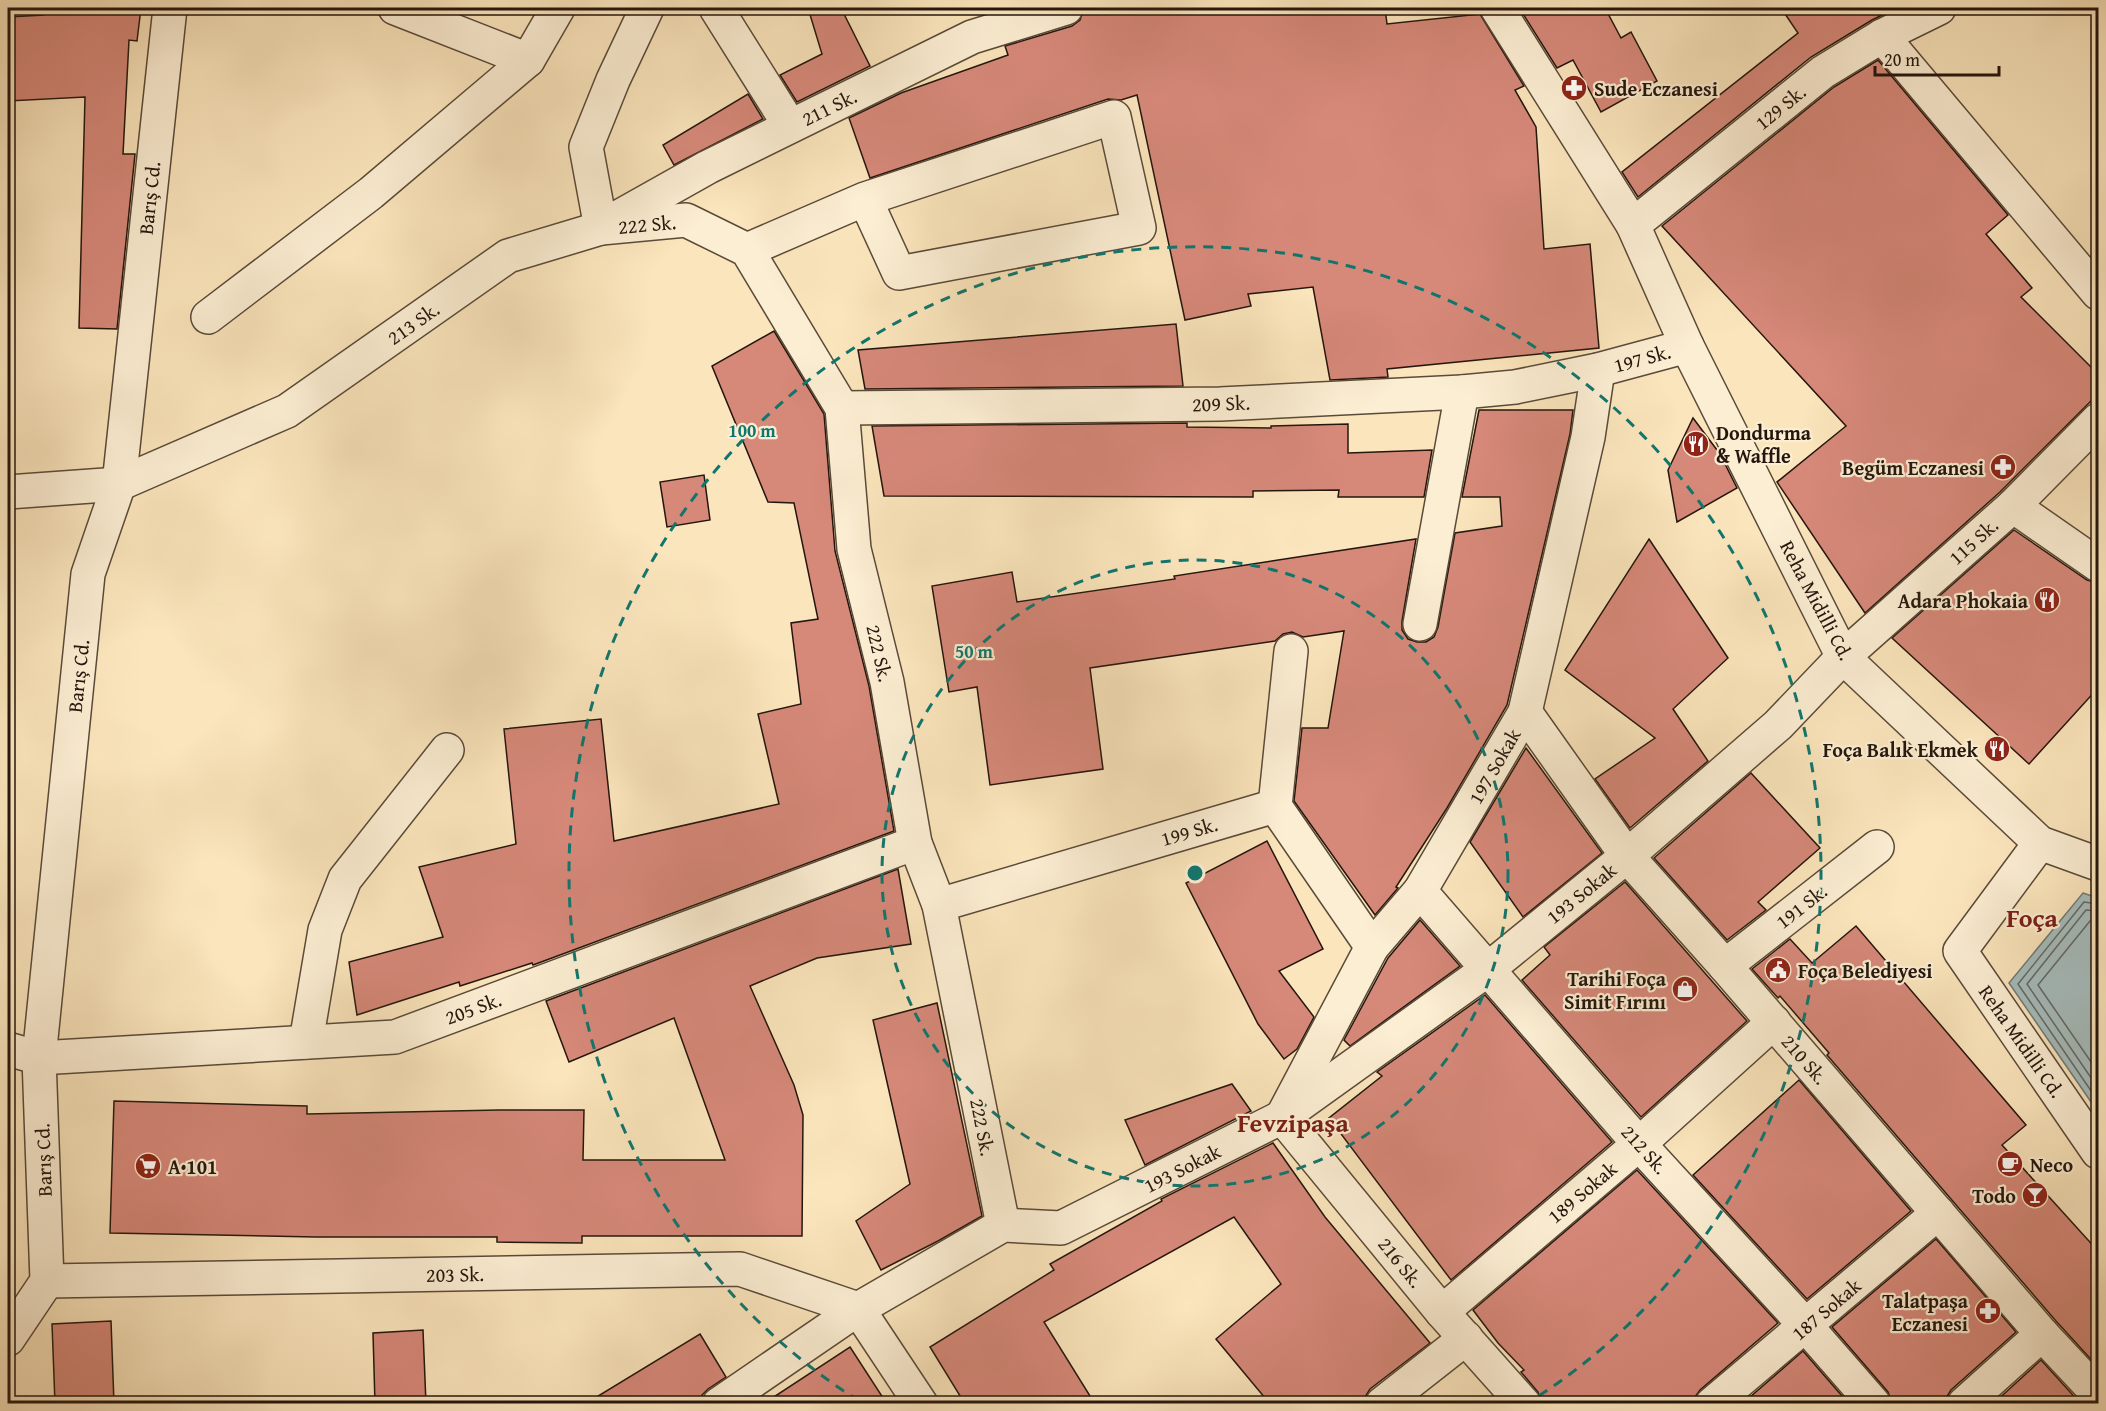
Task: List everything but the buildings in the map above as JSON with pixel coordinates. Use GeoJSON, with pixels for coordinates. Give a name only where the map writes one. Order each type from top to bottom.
{"type":"FeatureCollection","features":[{"type":"Feature","properties":{"kind":"street","name":"Barış Cd."},"geometry":{"type":"LineString","coordinates":[[47,1281],[39,1058],[88,574],[119,484],[170,8]]}},
{"type":"Feature","properties":{"kind":"street"},"geometry":{"type":"LineString","coordinates":[[395,8],[528,60]]}},
{"type":"Feature","properties":{"kind":"street"},"geometry":{"type":"LineString","coordinates":[[208,317],[371,193],[528,60],[558,8]]}},
{"type":"Feature","properties":{"kind":"street"},"geometry":{"type":"LineString","coordinates":[[601,228],[586,147],[613,80],[647,8]]}},
{"type":"Feature","properties":{"kind":"street"},"geometry":{"type":"LineString","coordinates":[[716,8],[790,126]]}},
{"type":"Feature","properties":{"kind":"street","name":"211 Sk."},"geometry":{"type":"LineString","coordinates":[[601,228],[708,167],[972,37],[1066,8]]}},
{"type":"Feature","properties":{"kind":"street","name":"Reha Midilli Cd."},"geometry":{"type":"LineString","coordinates":[[1497,8],[1633,225],[1687,346],[1843,657],[2040,843],[1960,951],[2098,1152]]}},
{"type":"Feature","properties":{"kind":"street","name":"129 Sk."},"geometry":{"type":"LineString","coordinates":[[1633,225],[1823,72],[1882,36],[1940,8]]}},
{"type":"Feature","properties":{"kind":"street"},"geometry":{"type":"LineString","coordinates":[[1882,36],[2098,293]]}},
{"type":"Feature","properties":{"kind":"street"},"geometry":{"type":"LineString","coordinates":[[747,250],[865,199],[1114,117],[1139,228],[899,273],[865,199]]}},
{"type":"Feature","properties":{"kind":"street","name":"222 Sk."},"geometry":{"type":"LineString","coordinates":[[601,228],[686,220],[747,250],[842,408],[854,549],[887,682],[915,843],[939,905],[1003,1225]]}},
{"type":"Feature","properties":{"kind":"street","name":"213 Sk."},"geometry":{"type":"LineString","coordinates":[[8,492],[119,484],[287,411],[508,256],[601,228]]}},
{"type":"Feature","properties":{"kind":"street","name":"197 Sk."},"geometry":{"type":"LineString","coordinates":[[1598,370],[1687,346]]}},
{"type":"Feature","properties":{"kind":"street","name":"209 Sk."},"geometry":{"type":"LineString","coordinates":[[842,408],[1220,404],[1462,392],[1515,387],[1598,370]]}},
{"type":"Feature","properties":{"kind":"street","name":"197 Sokak"},"geometry":{"type":"LineString","coordinates":[[1282,1117],[1372,947],[1420,891],[1525,712],[1588,437],[1598,370]]}},
{"type":"Feature","properties":{"kind":"street"},"geometry":{"type":"LineString","coordinates":[[1420,624],[1462,392]]}},
{"type":"Feature","properties":{"kind":"street","name":"115 Sk."},"geometry":{"type":"LineString","coordinates":[[1778,725],[1843,657],[2013,506],[2098,420]]}},
{"type":"Feature","properties":{"kind":"street"},"geometry":{"type":"LineString","coordinates":[[2013,506],[2098,565]]}},
{"type":"Feature","properties":{"kind":"street"},"geometry":{"type":"LineString","coordinates":[[1291,651],[1275,806],[1372,947]]}},
{"type":"Feature","properties":{"kind":"street","name":"210 Sk."},"geometry":{"type":"LineString","coordinates":[[1525,712],[1627,856],[1774,1022],[2042,1334],[2098,1394]]}},
{"type":"Feature","properties":{"kind":"street","name":"193 Sokak"},"geometry":{"type":"LineString","coordinates":[[1003,1225],[1061,1228],[1282,1117],[1487,970],[1627,856],[1778,725]]}},
{"type":"Feature","properties":{"kind":"street"},"geometry":{"type":"LineString","coordinates":[[306,1042],[325,930],[345,879],[447,750]]}},
{"type":"Feature","properties":{"kind":"street","name":"199 Sk."},"geometry":{"type":"LineString","coordinates":[[939,905],[1275,806]]}},
{"type":"Feature","properties":{"kind":"street","name":"205 Sk."},"geometry":{"type":"LineString","coordinates":[[8,1049],[39,1058],[395,1036],[915,843]]}},
{"type":"Feature","properties":{"kind":"street"},"geometry":{"type":"LineString","coordinates":[[2040,843],[2098,864]]}},
{"type":"Feature","properties":{"kind":"street","name":"191 Sk."},"geometry":{"type":"LineString","coordinates":[[1725,966],[1876,847]]}},
{"type":"Feature","properties":{"kind":"street","name":"212 Sk."},"geometry":{"type":"LineString","coordinates":[[1420,891],[1639,1144],[1806,1326],[1874,1404]]}},
{"type":"Feature","properties":{"kind":"street","name":"189 Sokak"},"geometry":{"type":"LineString","coordinates":[[1442,1312],[1639,1144],[1774,1022]]}},
{"type":"Feature","properties":{"kind":"street","name":"216 Sk."},"geometry":{"type":"LineString","coordinates":[[1282,1117],[1442,1312],[1524,1404]]}},
{"type":"Feature","properties":{"kind":"street","name":"187 Sokak"},"geometry":{"type":"LineString","coordinates":[[1712,1404],[1938,1213]]}},
{"type":"Feature","properties":{"kind":"street"},"geometry":{"type":"LineString","coordinates":[[719,1404],[858,1309],[1003,1225]]}},
{"type":"Feature","properties":{"kind":"street","name":"203 Sk."},"geometry":{"type":"LineString","coordinates":[[47,1281],[740,1269],[858,1309]]}},
{"type":"Feature","properties":{"kind":"street"},"geometry":{"type":"LineString","coordinates":[[8,1340],[47,1281]]}},
{"type":"Feature","properties":{"kind":"street"},"geometry":{"type":"LineString","coordinates":[[858,1309],[921,1404]]}},
{"type":"Feature","properties":{"kind":"street"},"geometry":{"type":"LineString","coordinates":[[1964,1404],[2042,1334]]}},
{"type":"Feature","properties":{"kind":"street"},"geometry":{"type":"LineString","coordinates":[[1382,1404],[1466,1338]]}},
{"type":"Feature","properties":{"kind":"water"},"geometry":{"type":"Polygon","coordinates":[[[2083,893],[2098,898],[2098,1112],[2009,983],[2083,893]]]}},
{"type":"Feature","properties":{"kind":"place","name":"Sude Eczanesi"},"geometry":{"type":"Point","coordinates":[1574,88]}},
{"type":"Feature","properties":{"kind":"place","name":"Dondurma & Waffle"},"geometry":{"type":"Point","coordinates":[1696,444]}},
{"type":"Feature","properties":{"kind":"place","name":"Begüm Eczanesi"},"geometry":{"type":"Point","coordinates":[2003,467]}},
{"type":"Feature","properties":{"kind":"place","name":"Adara Phokaia"},"geometry":{"type":"Point","coordinates":[2047,600]}},
{"type":"Feature","properties":{"kind":"place","name":"Foça Balık Ekmek"},"geometry":{"type":"Point","coordinates":[1997,749]}},
{"type":"Feature","properties":{"kind":"place","name":"Foça Belediyesi"},"geometry":{"type":"Point","coordinates":[1778,970]}},
{"type":"Feature","properties":{"kind":"place","name":"Tarihi Foça Simit Fırını"},"geometry":{"type":"Point","coordinates":[1685,989]}},
{"type":"Feature","properties":{"kind":"place","name":"Neco"},"geometry":{"type":"Point","coordinates":[2010,1164]}},
{"type":"Feature","properties":{"kind":"place","name":"A•101"},"geometry":{"type":"Point","coordinates":[148,1166]}},
{"type":"Feature","properties":{"kind":"place","name":"Todo"},"geometry":{"type":"Point","coordinates":[2035,1195]}},
{"type":"Feature","properties":{"kind":"place","name":"Talatpaşa Eczanesi"},"geometry":{"type":"Point","coordinates":[1988,1311]}},
{"type":"Feature","properties":{"kind":"district","name":"Foça"},"geometry":{"type":"Point","coordinates":[2032,917]}},
{"type":"Feature","properties":{"kind":"district","name":"Fevzipaşa"},"geometry":{"type":"Point","coordinates":[1293,1122]}}]}
